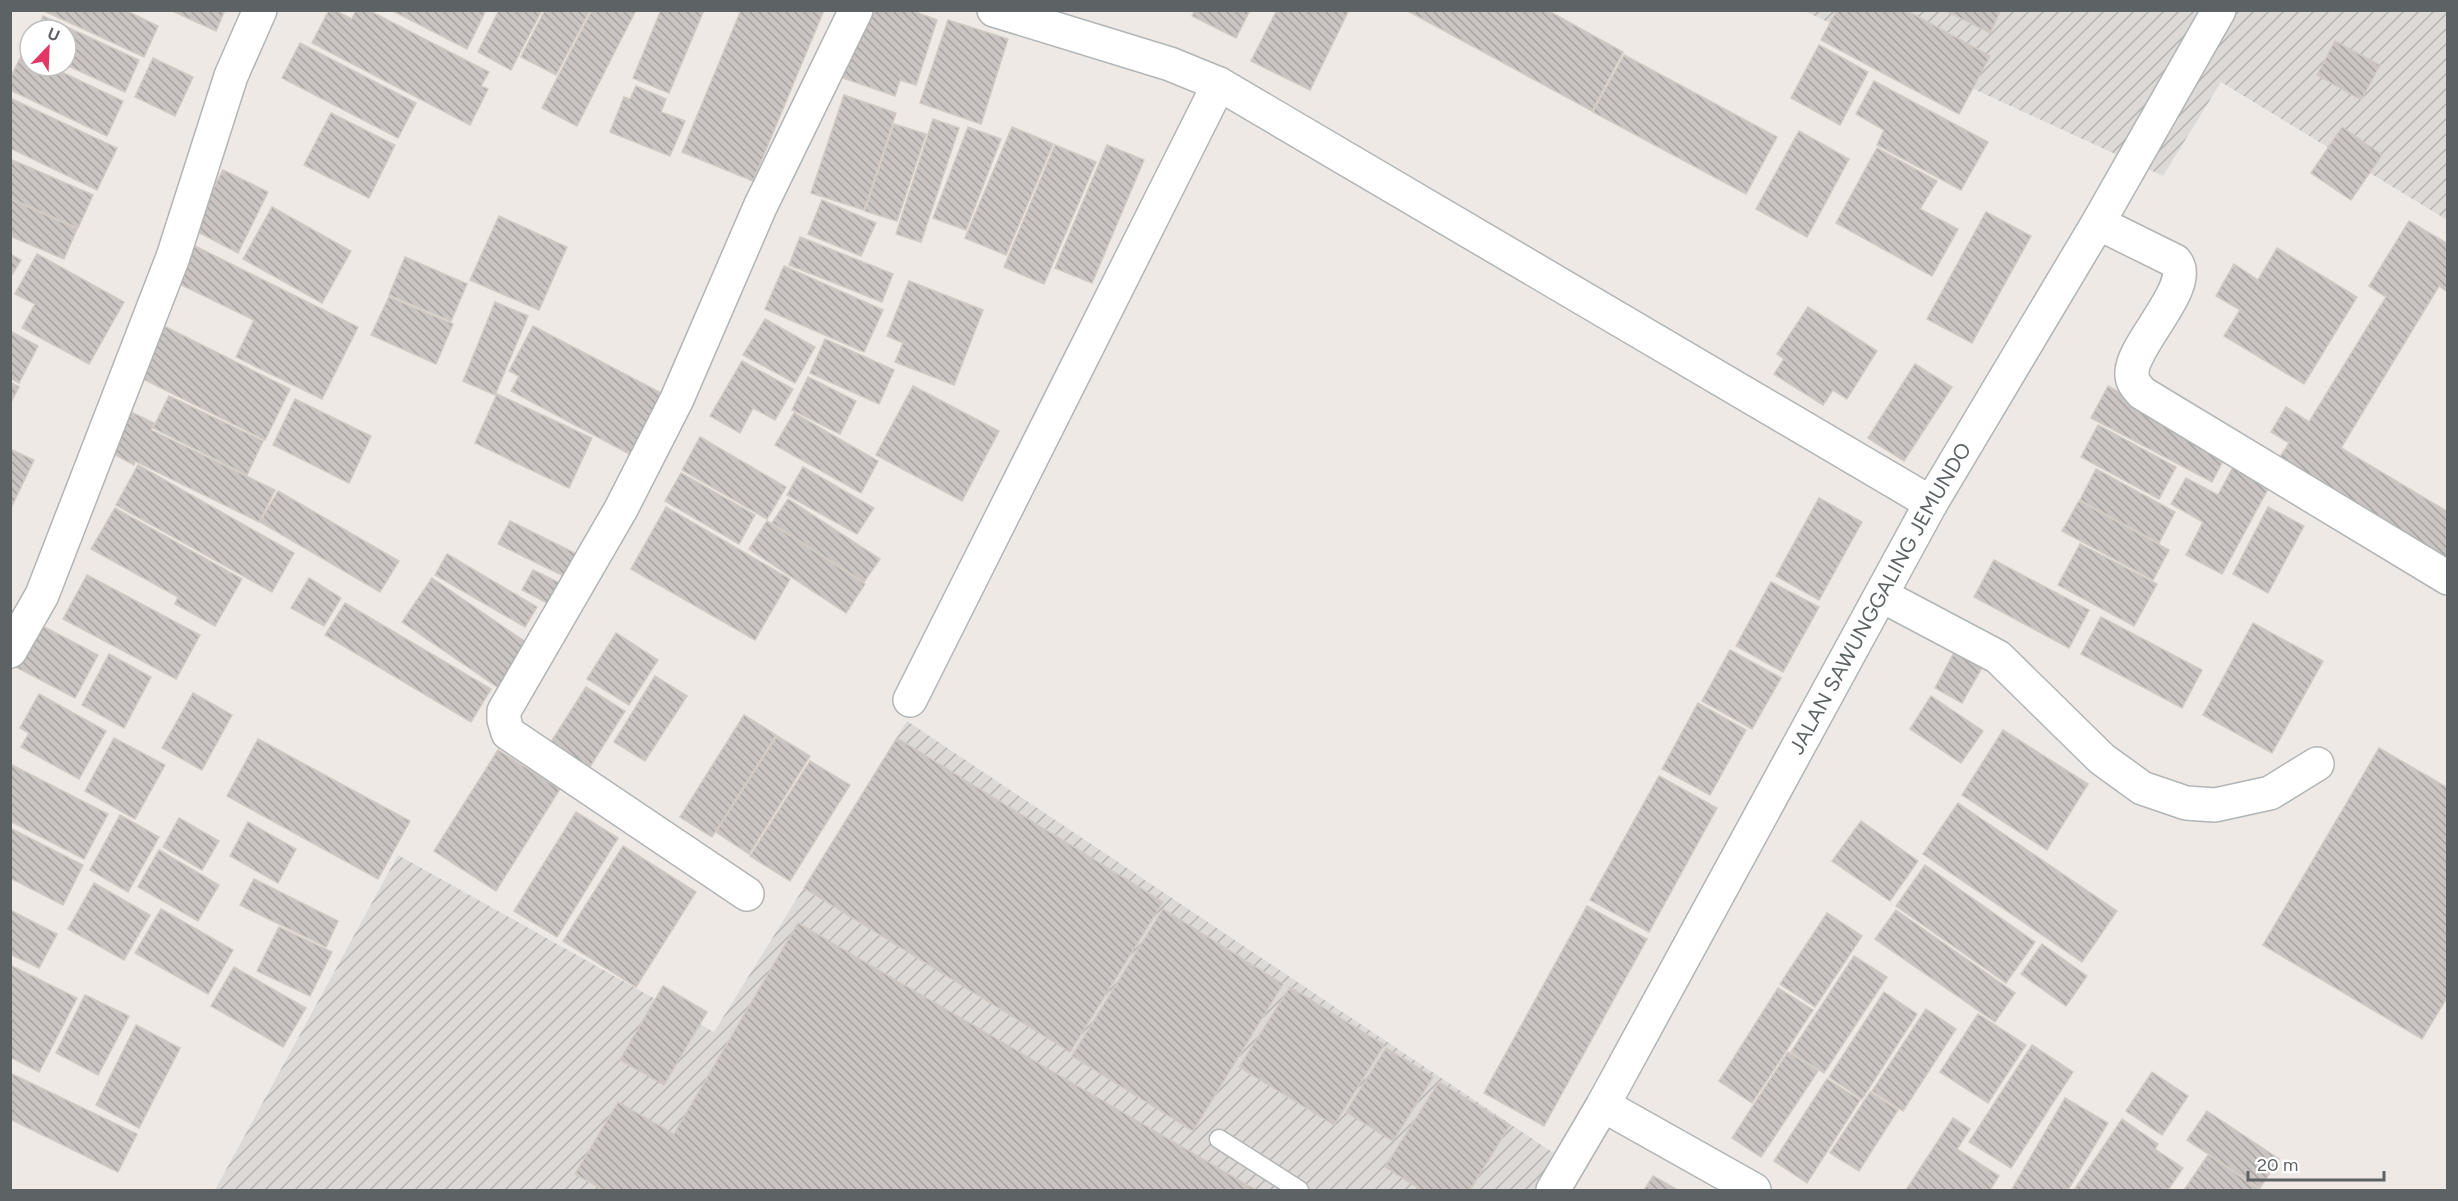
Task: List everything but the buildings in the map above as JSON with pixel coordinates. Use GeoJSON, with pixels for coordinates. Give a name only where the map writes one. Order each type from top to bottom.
{"type":"FeatureCollection","features":[{"type":"Feature","properties":{"kind":"street"},"geometry":{"type":"LineString","coordinates":[[10,651],[42,594],[173,257],[231,76],[260,10]]}},
{"type":"Feature","properties":{"kind":"street"},"geometry":{"type":"LineString","coordinates":[[747,894],[508,733],[504,711],[621,509],[677,399],[760,207],[856,10]]}},
{"type":"Feature","properties":{"kind":"street"},"geometry":{"type":"LineString","coordinates":[[994,10],[1170,64],[1219,84],[1931,503]]}},
{"type":"Feature","properties":{"kind":"street","name":"JALAN SAWUNGGALING JEMUNDO"},"geometry":{"type":"LineString","coordinates":[[1553,1191],[1613,1111],[1931,503],[2112,230],[2219,10]]}},
{"type":"Feature","properties":{"kind":"street"},"geometry":{"type":"LineString","coordinates":[[910,700],[1219,84]]}},
{"type":"Feature","properties":{"kind":"street"},"geometry":{"type":"LineString","coordinates":[[2112,230],[2175,261],[2180,266],[2181,277],[2133,362],[2134,384],[2142,393],[2448,578]]}},
{"type":"Feature","properties":{"kind":"street"},"geometry":{"type":"LineString","coordinates":[[1881,595],[1998,657],[2102,759],[2142,788],[2186,803],[2215,805],[2270,793],[2317,764]]}},
{"type":"Feature","properties":{"kind":"street"},"geometry":{"type":"LineString","coordinates":[[1613,1111],[1754,1191]]}},
{"type":"Feature","properties":{"kind":"lane"},"geometry":{"type":"LineString","coordinates":[[1219,1139],[1299,1191]]}},
{"type":"Feature","properties":{"kind":"shaded area"},"geometry":{"type":"Polygon","coordinates":[[[1804,11],[2447,11],[2447,220],[2221,82],[2163,176],[1804,11]]]}},
{"type":"Feature","properties":{"kind":"shaded area"},"geometry":{"type":"Polygon","coordinates":[[[907,721],[1555,1154],[1534,1190],[215,1190],[398,855],[714,1032],[907,721]]]}}]}
